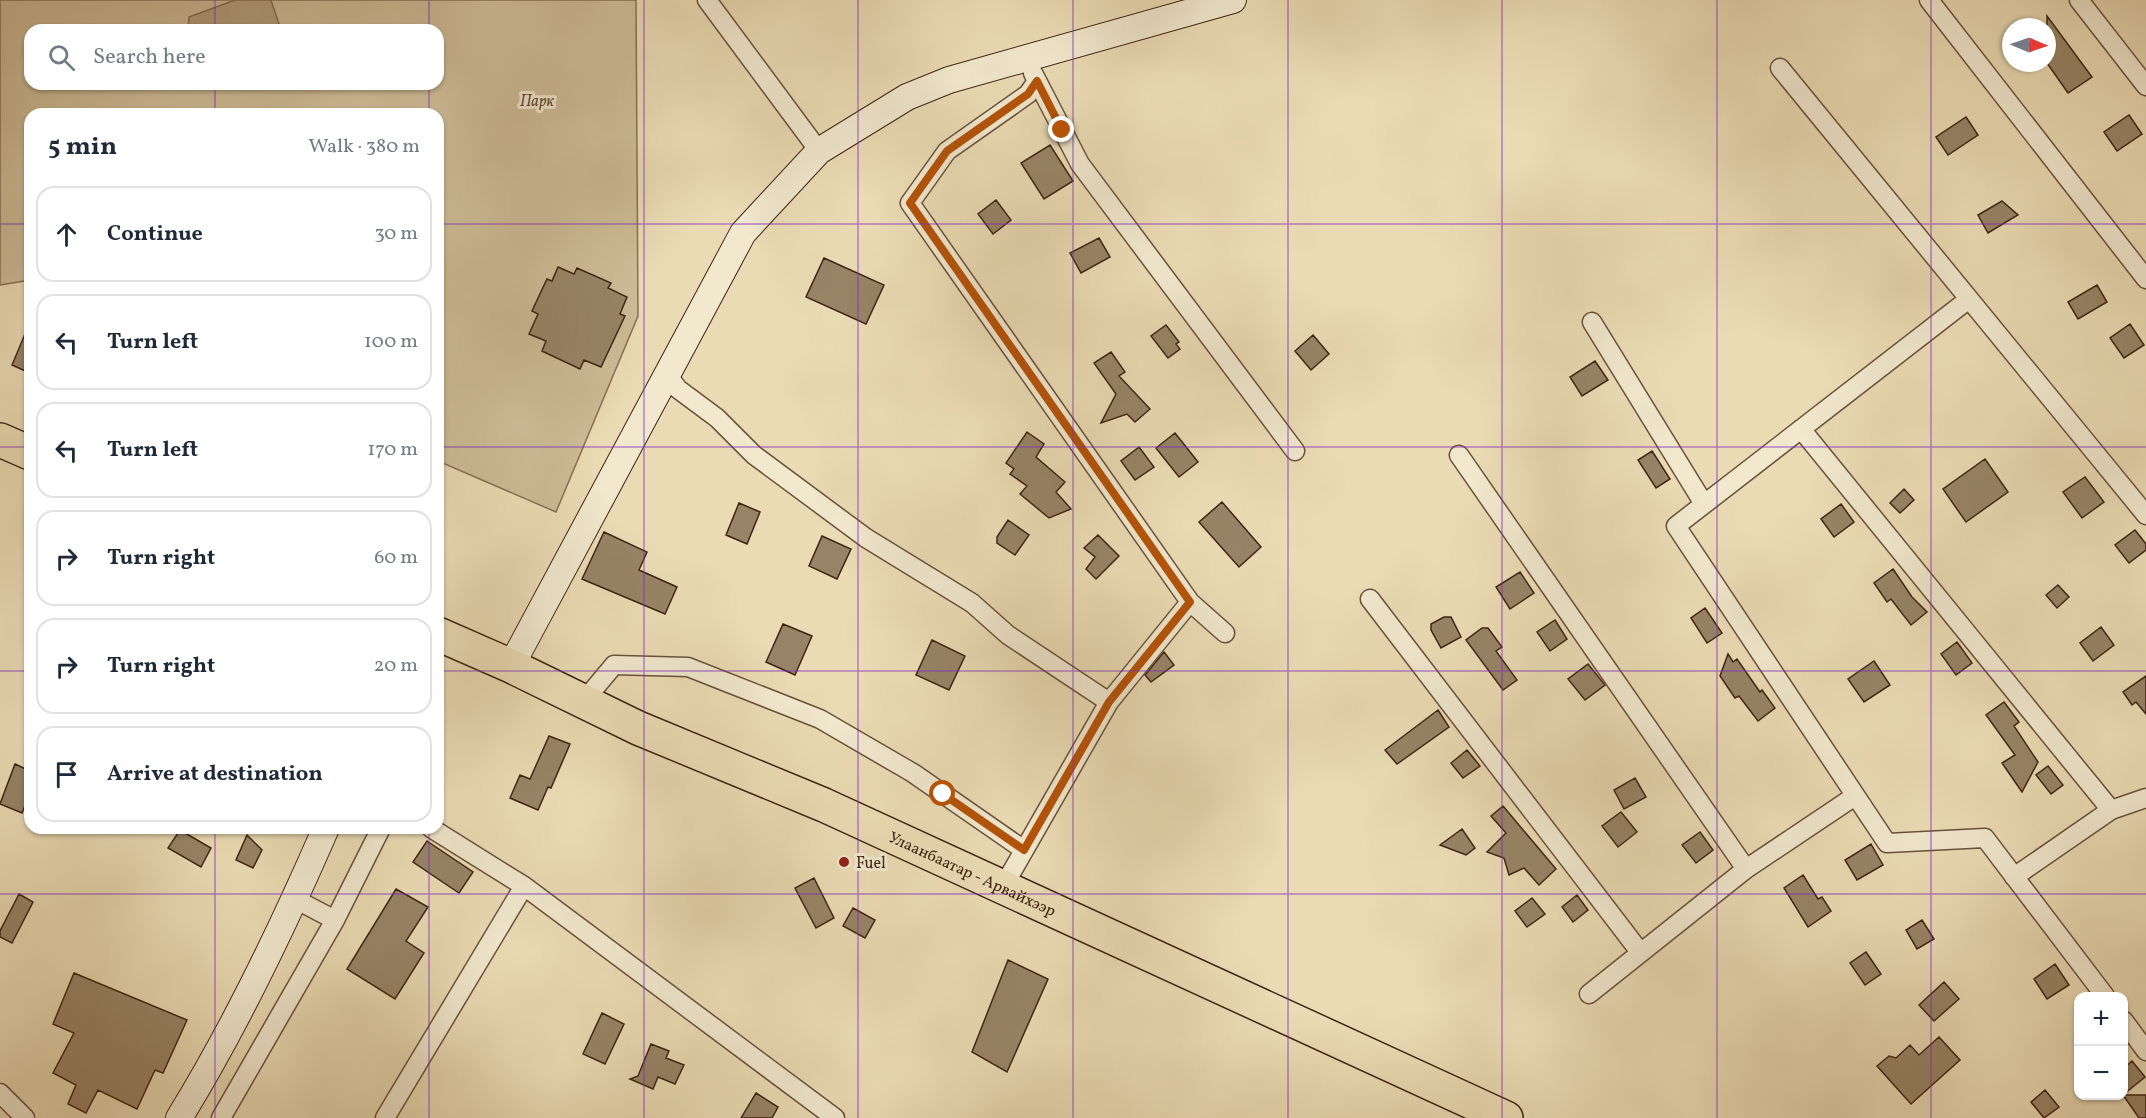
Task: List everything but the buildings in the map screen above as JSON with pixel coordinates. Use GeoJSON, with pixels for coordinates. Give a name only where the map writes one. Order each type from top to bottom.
{"type":"FeatureCollection","features":[{"type":"Feature","properties":{"kind":"highway"},"geometry":{"type":"LineString","coordinates":[[0,440],[24,450]]}},
{"type":"Feature","properties":{"kind":"highway","name":"Улаанбаатар - Арвайхээр"},"geometry":{"type":"LineString","coordinates":[[444,637],[511,666],[638,728],[824,805],[1504,1117]]}},
{"type":"Feature","properties":{"kind":"street"},"geometry":{"type":"LineString","coordinates":[[707,0],[819,151]]}},
{"type":"Feature","properties":{"kind":"street"},"geometry":{"type":"LineString","coordinates":[[511,666],[742,233],[819,151],[908,98],[949,80],[1233,0]]}},
{"type":"Feature","properties":{"kind":"street"},"geometry":{"type":"LineString","coordinates":[[1929,0],[2146,279]]}},
{"type":"Feature","properties":{"kind":"street"},"geometry":{"type":"LineString","coordinates":[[2079,0],[2146,86]]}},
{"type":"Feature","properties":{"kind":"street"},"geometry":{"type":"LineString","coordinates":[[1027,58],[1080,164],[1295,451]]}},
{"type":"Feature","properties":{"kind":"street"},"geometry":{"type":"LineString","coordinates":[[1780,68],[2146,515]]}},
{"type":"Feature","properties":{"kind":"street"},"geometry":{"type":"LineString","coordinates":[[1037,81],[1028,94],[947,151],[910,203],[1190,602],[1225,633]]}},
{"type":"Feature","properties":{"kind":"street"},"geometry":{"type":"LineString","coordinates":[[1969,299],[1676,526],[1887,843],[1985,838],[2102,992]]}},
{"type":"Feature","properties":{"kind":"street"},"geometry":{"type":"LineString","coordinates":[[1592,322],[1704,504]]}},
{"type":"Feature","properties":{"kind":"street"},"geometry":{"type":"LineString","coordinates":[[666,373],[678,389],[717,418],[754,455],[866,538],[972,603],[1008,635],[1109,702]]}},
{"type":"Feature","properties":{"kind":"street"},"geometry":{"type":"LineString","coordinates":[[1801,429],[2111,810]]}},
{"type":"Feature","properties":{"kind":"street"},"geometry":{"type":"LineString","coordinates":[[1459,455],[1746,869]]}},
{"type":"Feature","properties":{"kind":"street"},"geometry":{"type":"LineString","coordinates":[[1370,599],[1640,952]]}},
{"type":"Feature","properties":{"kind":"street"},"geometry":{"type":"LineString","coordinates":[[1003,887],[1109,702],[1190,602]]}},
{"type":"Feature","properties":{"kind":"street"},"geometry":{"type":"LineString","coordinates":[[583,702],[614,665],[688,667],[820,719],[913,773],[1024,850]]}},
{"type":"Feature","properties":{"kind":"street"},"geometry":{"type":"LineString","coordinates":[[1589,994],[1746,869],[1855,796]]}},
{"type":"Feature","properties":{"kind":"street"},"geometry":{"type":"LineString","coordinates":[[2014,877],[2111,810],[2146,798]]}},
{"type":"Feature","properties":{"kind":"street"},"geometry":{"type":"LineString","coordinates":[[179,1118],[230,1030],[295,899],[323,834]]}},
{"type":"Feature","properties":{"kind":"street"},"geometry":{"type":"LineString","coordinates":[[221,1118],[335,920],[378,834]]}},
{"type":"Feature","properties":{"kind":"street"},"geometry":{"type":"LineString","coordinates":[[441,834],[524,886],[835,1118]]}},
{"type":"Feature","properties":{"kind":"street"},"geometry":{"type":"LineString","coordinates":[[385,1118],[524,886]]}},
{"type":"Feature","properties":{"kind":"street"},"geometry":{"type":"LineString","coordinates":[[295,899],[335,920]]}},
{"type":"Feature","properties":{"kind":"street"},"geometry":{"type":"LineString","coordinates":[[2128,1026],[2146,1051]]}},
{"type":"Feature","properties":{"kind":"street"},"geometry":{"type":"LineString","coordinates":[[0,1093],[25,1118]]}},
{"type":"Feature","properties":{"kind":"green space","name":"Парк"},"geometry":{"type":"Polygon","coordinates":[[[0,0],[636,0],[638,316],[556,512],[444,464],[444,108],[24,108],[24,281],[0,285],[0,0]]]}},
{"type":"Feature","properties":{"kind":"shaded area"},"geometry":{"type":"Polygon","coordinates":[[[235,0],[271,0],[279,24],[188,24],[189,17],[235,0]]]}},
{"type":"Feature","properties":{"kind":"place","name":"Fuel"},"geometry":{"type":"Point","coordinates":[844,862]}},
{"type":"Feature","properties":{"kind":"route"},"geometry":{"type":"LineString","coordinates":[[943,794],[1024,850],[1109,702],[1190,602],[910,203],[947,151],[1028,94],[1037,81],[1062,130]]}}]}
